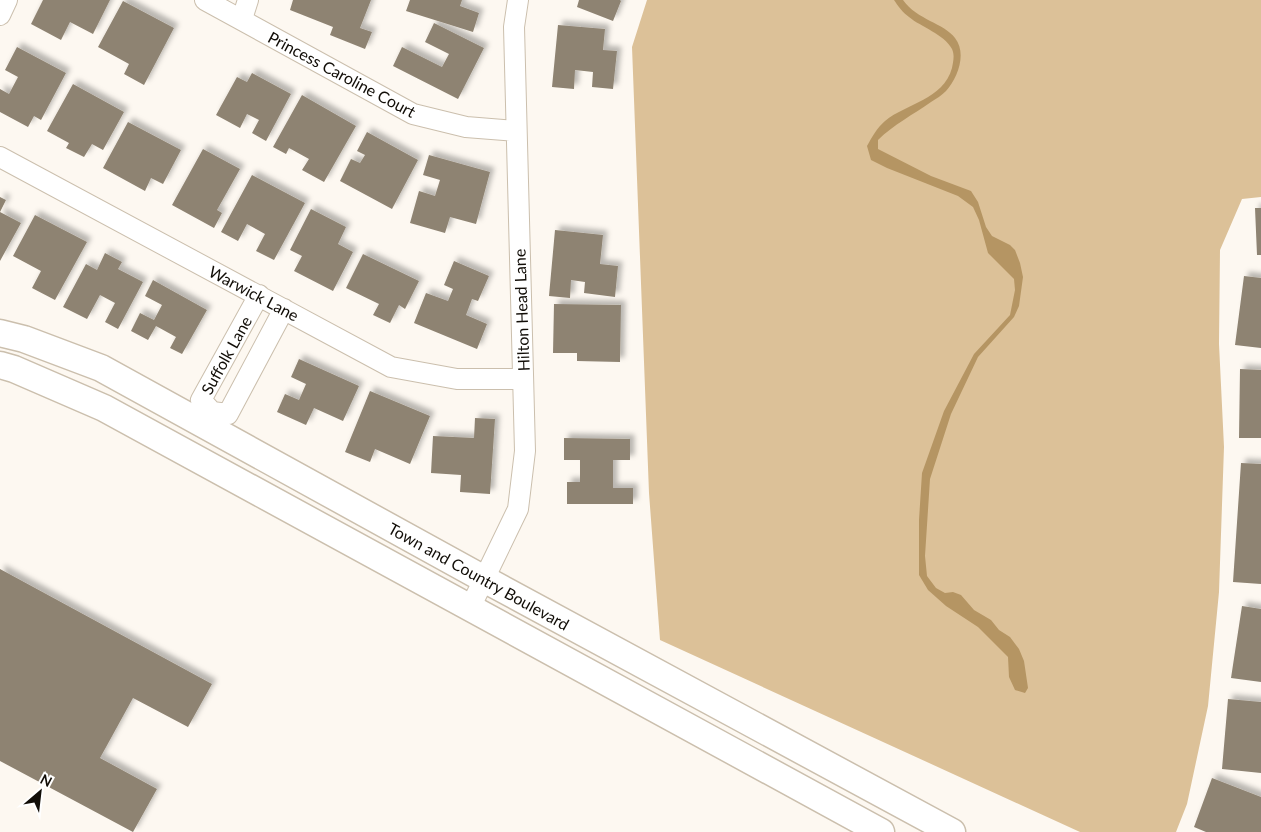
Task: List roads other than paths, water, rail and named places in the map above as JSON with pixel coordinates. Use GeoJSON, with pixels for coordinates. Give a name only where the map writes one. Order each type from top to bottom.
{"type":"FeatureCollection","features":[{"type":"Feature","properties":{"kind":"main road","name":"Town and Country Boulevard"},"geometry":{"type":"LineString","coordinates":[[0,333],[24,339],[101,368],[170,406],[208,419],[484,579],[952,832]]}},
{"type":"Feature","properties":{"kind":"main road","name":"Town and Country Boulevard"},"geometry":{"type":"LineString","coordinates":[[0,365],[14,369],[104,408],[881,832]]}},
{"type":"Feature","properties":{"kind":"main road"},"geometry":{"type":"LineString","coordinates":[[154,436],[170,406]]}},
{"type":"Feature","properties":{"kind":"street"},"geometry":{"type":"LineString","coordinates":[[0,15],[7,0]]}},
{"type":"Feature","properties":{"kind":"street","name":"Princess Caroline Court"},"geometry":{"type":"LineString","coordinates":[[205,0],[413,114],[466,127],[516,131]]}},
{"type":"Feature","properties":{"kind":"street"},"geometry":{"type":"LineString","coordinates":[[242,19],[248,0]]}},
{"type":"Feature","properties":{"kind":"street","name":"Hilton Head Lane"},"geometry":{"type":"LineString","coordinates":[[470,608],[518,509],[525,451],[514,27],[518,0]]}},
{"type":"Feature","properties":{"kind":"street","name":"Warwick Lane"},"geometry":{"type":"LineString","coordinates":[[0,157],[391,366],[457,379],[523,379]]}},
{"type":"Feature","properties":{"kind":"street","name":"Suffolk Lane"},"geometry":{"type":"LineString","coordinates":[[259,295],[200,400],[208,419],[228,414],[284,309]]}}]}
